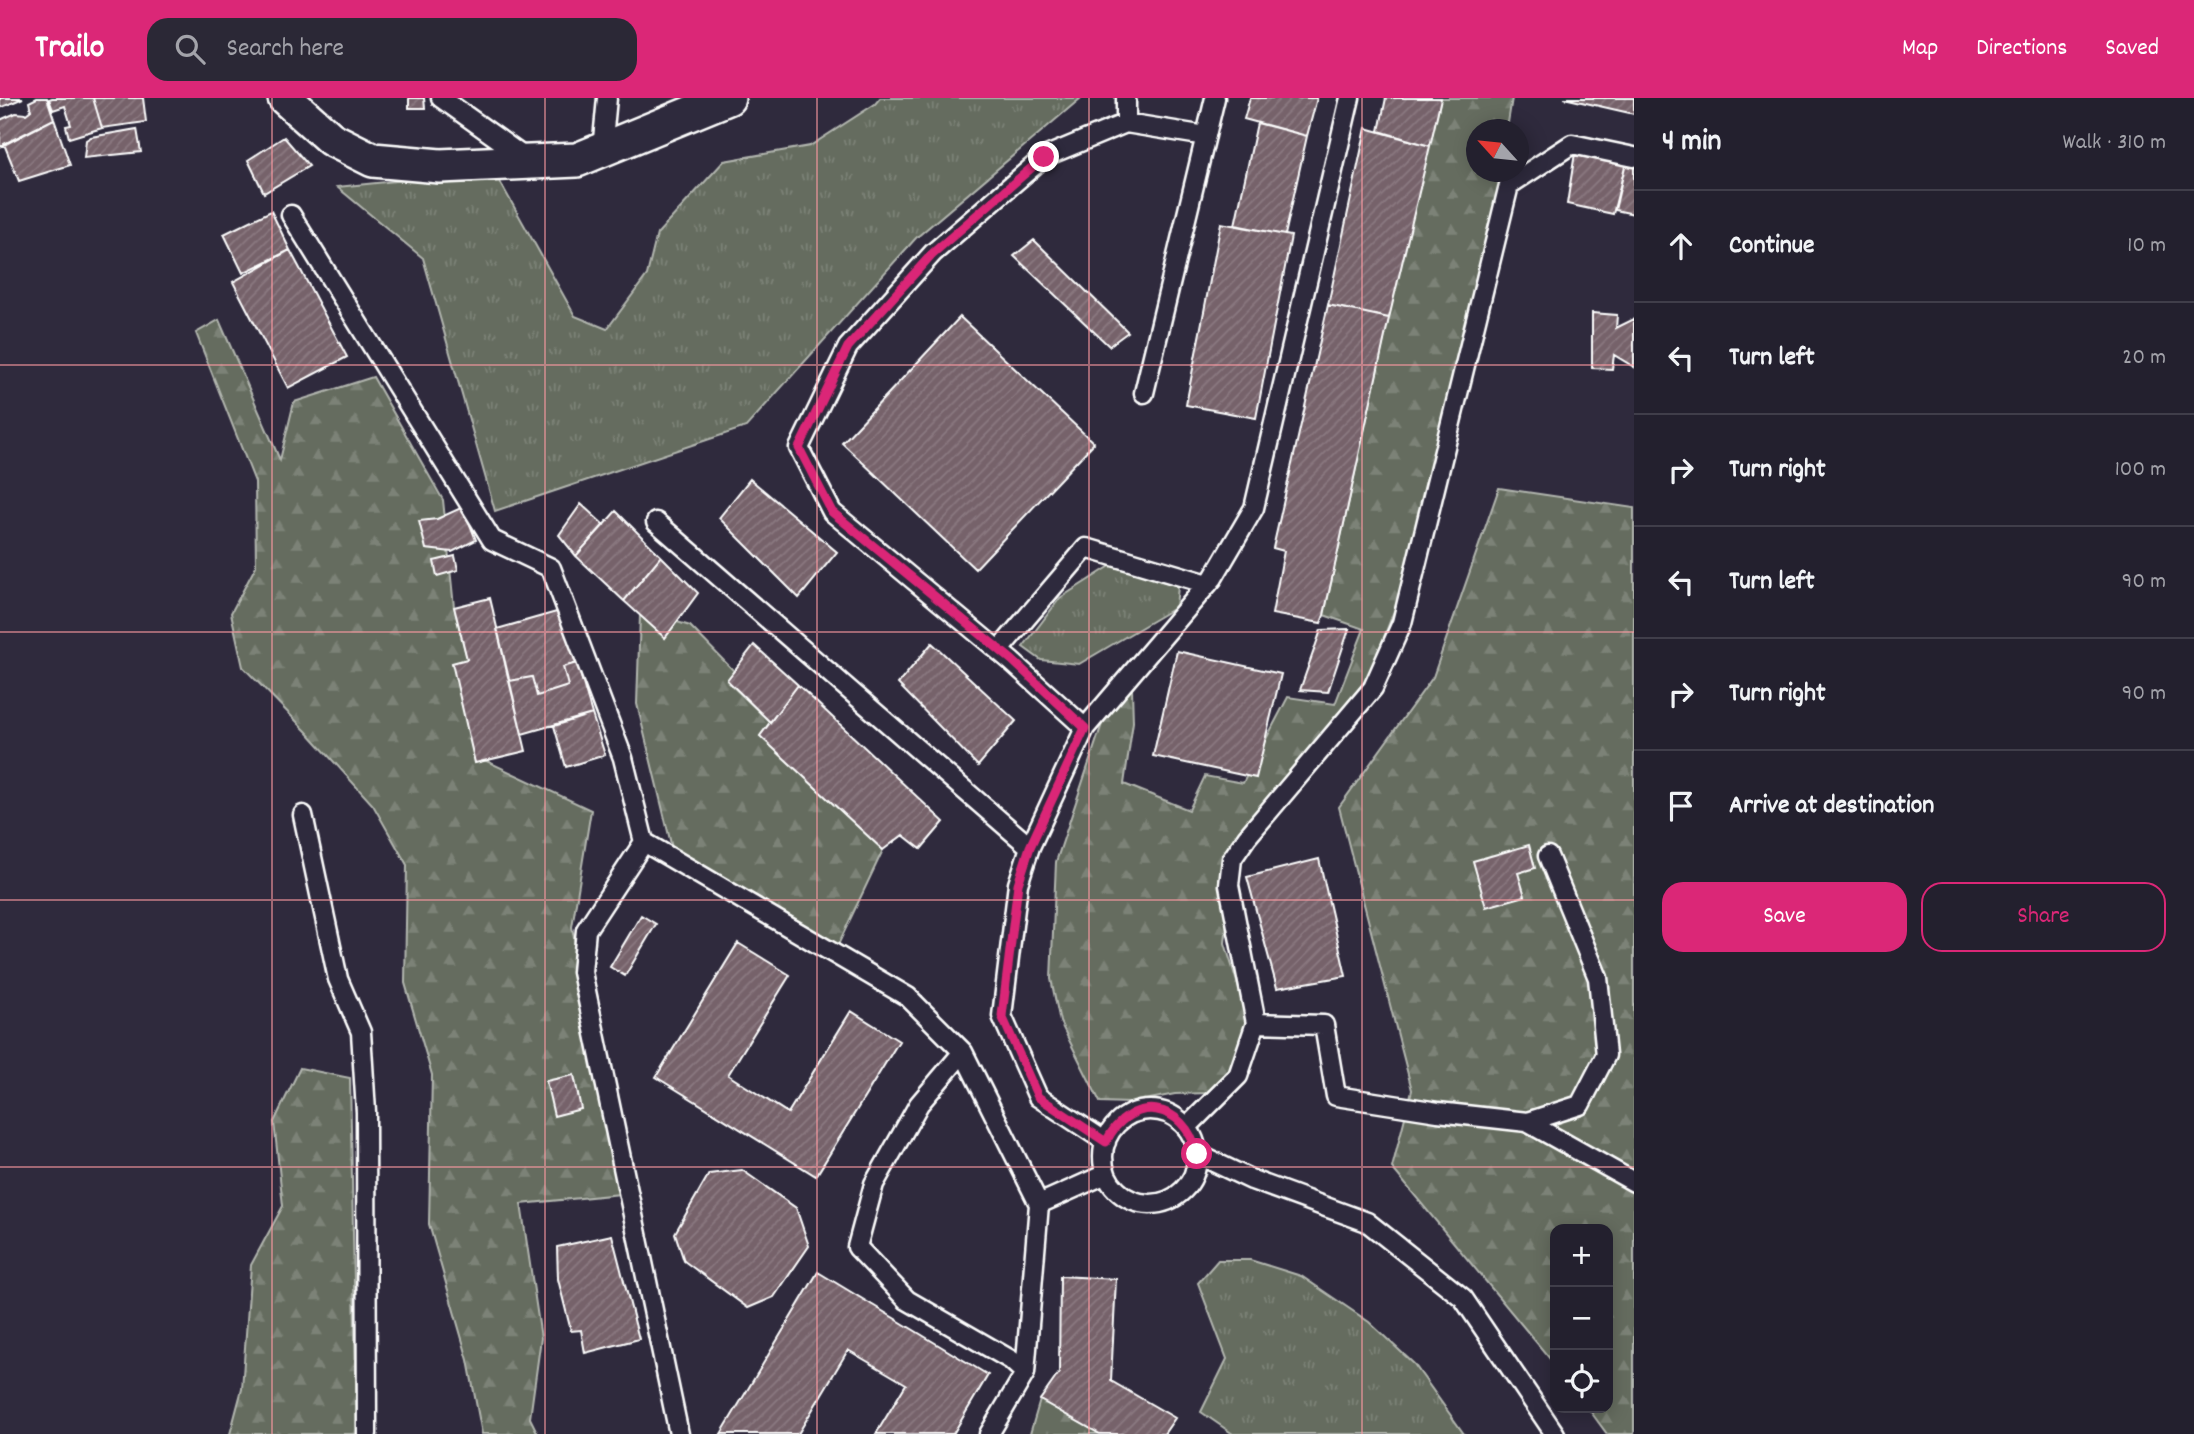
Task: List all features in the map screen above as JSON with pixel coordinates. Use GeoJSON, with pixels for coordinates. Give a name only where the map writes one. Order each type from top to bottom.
{"type":"FeatureCollection","features":[{"type":"Feature","properties":{"kind":"street"},"geometry":{"type":"LineString","coordinates":[[285,98],[331,139],[373,160],[440,166],[577,160],[728,98]]}},
{"type":"Feature","properties":{"kind":"lane"},"geometry":{"type":"LineString","coordinates":[[441,98],[531,162]]}},
{"type":"Feature","properties":{"kind":"lane"},"geometry":{"type":"LineString","coordinates":[[602,150],[607,98]]}},
{"type":"Feature","properties":{"kind":"lane"},"geometry":{"type":"LineString","coordinates":[[1126,98],[1126,123]]}},
{"type":"Feature","properties":{"kind":"lane"},"geometry":{"type":"LineString","coordinates":[[1143,393],[1214,98]]}},
{"type":"Feature","properties":{"kind":"lane"},"geometry":{"type":"LineString","coordinates":[[1106,1142],[1038,1097],[1002,1016],[1018,884],[1030,847],[1085,728],[1208,584],[1254,508],[1350,98]]}},
{"type":"Feature","properties":{"kind":"lane"},"geometry":{"type":"LineString","coordinates":[[1085,728],[999,650],[832,512],[799,448],[848,347],[933,253],[1044,157],[1126,123],[1206,136]]}},
{"type":"Feature","properties":{"kind":"lane"},"geometry":{"type":"LineString","coordinates":[[1187,1127],[1238,1076],[1256,1023],[1229,885],[1232,859],[1247,837],[1373,688],[1402,623],[1509,185],[1572,144],[1634,157]]}},
{"type":"Feature","properties":{"kind":"lane"},"geometry":{"type":"LineString","coordinates":[[291,215],[492,540],[551,568],[623,758],[644,842],[908,997],[963,1052],[1039,1204],[1025,1373],[989,1434]]}},
{"type":"Feature","properties":{"kind":"lane"},"geometry":{"type":"LineString","coordinates":[[656,522],[1030,847]]}},
{"type":"Feature","properties":{"kind":"lane"},"geometry":{"type":"LineString","coordinates":[[999,650],[1086,548],[1208,584]]}},
{"type":"Feature","properties":{"kind":"lane"},"geometry":{"type":"LineString","coordinates":[[303,815],[338,979],[361,1032],[366,1112],[367,1434]]}},
{"type":"Feature","properties":{"kind":"lane"},"geometry":{"type":"LineString","coordinates":[[644,842],[586,930],[582,972],[679,1434]]}},
{"type":"Feature","properties":{"kind":"lane"},"geometry":{"type":"LineString","coordinates":[[1527,1122],[1580,1105],[1606,1055],[1598,978],[1548,856]]}},
{"type":"Feature","properties":{"kind":"lane"},"geometry":{"type":"LineString","coordinates":[[1256,1023],[1324,1025],[1336,1096],[1527,1122],[1634,1182]]}},
{"type":"Feature","properties":{"kind":"lane"},"geometry":{"type":"LineString","coordinates":[[963,1052],[919,1104],[874,1184],[857,1247],[907,1300],[1011,1360],[1025,1373]]}},
{"type":"Feature","properties":{"kind":"lane"},"geometry":{"type":"LineString","coordinates":[[1163,1111],[1176,1117],[1187,1127],[1194,1139],[1196,1169],[1190,1183],[1180,1194],[1167,1201],[1138,1203],[1113,1187],[1103,1164],[1106,1142],[1112,1129],[1122,1119],[1134,1112],[1163,1111]]}},
{"type":"Feature","properties":{"kind":"lane"},"geometry":{"type":"LineString","coordinates":[[1197,1154],[1252,1180],[1367,1222],[1463,1298],[1555,1434]]}},
{"type":"Feature","properties":{"kind":"lane"},"geometry":{"type":"LineString","coordinates":[[1039,1204],[1106,1174]]}},
{"type":"Feature","properties":{"kind":"green space"},"geometry":{"type":"Polygon","coordinates":[[[880,98],[1081,98],[916,238],[746,427],[495,511],[423,258],[337,187],[494,171],[575,316],[607,329],[647,275],[657,234],[724,161],[810,146],[875,104],[880,98]]]}},
{"type":"Feature","properties":{"kind":"green space"},"geometry":{"type":"Polygon","coordinates":[[[1441,98],[1512,98],[1509,119],[1466,119],[1466,182],[1500,182],[1397,603],[1369,676],[1235,842],[1225,943],[1248,1018],[1227,1078],[1209,1093],[1175,1094],[1130,1103],[1100,1102],[1060,1022],[1051,979],[1056,862],[1109,703],[1132,689],[1133,722],[1124,784],[1189,810],[1205,776],[1243,783],[1288,697],[1335,704],[1364,629],[1324,615],[1396,284],[1441,98]]]}},
{"type":"Feature","properties":{"kind":"green space"},"geometry":{"type":"Polygon","coordinates":[[[219,320],[280,460],[294,402],[373,377],[443,500],[454,607],[467,659],[478,757],[591,810],[572,927],[620,1194],[521,1204],[541,1338],[530,1418],[538,1434],[482,1434],[468,1360],[429,1224],[432,1075],[405,983],[407,865],[373,805],[243,667],[231,613],[256,566],[255,482],[196,333],[219,320]]]}},
{"type":"Feature","properties":{"kind":"green space"},"geometry":{"type":"Polygon","coordinates":[[[1499,488],[1634,508],[1634,1434],[1607,1434],[1592,1413],[1613,1413],[1613,1224],[1550,1224],[1550,1359],[1392,1168],[1412,1090],[1339,807],[1433,677],[1499,488]]]}},
{"type":"Feature","properties":{"kind":"green space"},"geometry":{"type":"Polygon","coordinates":[[[1112,565],[1178,586],[1176,607],[1079,664],[1041,660],[1023,647],[1060,598],[1112,565]]]}},
{"type":"Feature","properties":{"kind":"green space"},"geometry":{"type":"Polygon","coordinates":[[[640,615],[665,638],[677,622],[690,626],[734,671],[727,681],[770,722],[760,736],[883,850],[837,947],[672,848],[637,704],[640,615]]]}},
{"type":"Feature","properties":{"kind":"green space"},"geometry":{"type":"Polygon","coordinates":[[[300,1068],[350,1078],[357,1434],[230,1434],[242,1389],[251,1265],[283,1206],[274,1122],[300,1068]]]}},
{"type":"Feature","properties":{"kind":"green space"},"geometry":{"type":"Polygon","coordinates":[[[1218,1260],[1250,1260],[1301,1276],[1369,1322],[1414,1364],[1464,1434],[1233,1434],[1201,1412],[1227,1359],[1198,1283],[1218,1260]]]}},
{"type":"Feature","properties":{"kind":"green space"},"geometry":{"type":"Polygon","coordinates":[[[1040,1400],[1100,1434],[1030,1434],[1040,1400]]]}},
{"type":"Feature","properties":{"kind":"building"},"geometry":{"type":"Polygon","coordinates":[[[0,98],[23,98],[0,108],[0,98]]]}},
{"type":"Feature","properties":{"kind":"building"},"geometry":{"type":"Polygon","coordinates":[[[37,98],[47,98],[54,119],[0,147],[0,120],[16,113],[26,114],[31,110],[29,102],[37,98]]]}},
{"type":"Feature","properties":{"kind":"building"},"geometry":{"type":"Polygon","coordinates":[[[93,98],[102,128],[69,138],[66,126],[71,125],[65,106],[53,110],[49,99],[93,98]]]}},
{"type":"Feature","properties":{"kind":"building"},"geometry":{"type":"Polygon","coordinates":[[[93,98],[143,98],[146,122],[102,128],[93,98]]]}},
{"type":"Feature","properties":{"kind":"building"},"geometry":{"type":"Polygon","coordinates":[[[409,98],[424,98],[425,108],[409,108],[409,98]]]}},
{"type":"Feature","properties":{"kind":"building"},"geometry":{"type":"Polygon","coordinates":[[[1250,98],[1317,98],[1307,136],[1244,119],[1250,98]]]}},
{"type":"Feature","properties":{"kind":"building"},"geometry":{"type":"Polygon","coordinates":[[[1386,98],[1441,98],[1430,146],[1379,131],[1386,98]]]}},
{"type":"Feature","properties":{"kind":"building"},"geometry":{"type":"Polygon","coordinates":[[[1564,98],[1634,98],[1634,114],[1564,98]]]}},
{"type":"Feature","properties":{"kind":"building"},"geometry":{"type":"Polygon","coordinates":[[[54,119],[70,165],[19,181],[4,144],[54,119]]]}},
{"type":"Feature","properties":{"kind":"building"},"geometry":{"type":"Polygon","coordinates":[[[1257,123],[1307,136],[1285,235],[1235,225],[1257,123]]]}},
{"type":"Feature","properties":{"kind":"building"},"geometry":{"type":"Polygon","coordinates":[[[1366,128],[1430,146],[1389,318],[1328,305],[1366,128]]]}},
{"type":"Feature","properties":{"kind":"building"},"geometry":{"type":"Polygon","coordinates":[[[137,129],[141,152],[84,158],[86,140],[91,137],[137,129]]]}},
{"type":"Feature","properties":{"kind":"building"},"geometry":{"type":"Polygon","coordinates":[[[284,137],[309,166],[264,193],[248,160],[284,137]]]}},
{"type":"Feature","properties":{"kind":"building"},"geometry":{"type":"Polygon","coordinates":[[[1575,153],[1626,162],[1613,214],[1567,204],[1575,153]]]}},
{"type":"Feature","properties":{"kind":"building"},"geometry":{"type":"Polygon","coordinates":[[[1634,158],[1634,214],[1615,210],[1626,162],[1634,158]]]}},
{"type":"Feature","properties":{"kind":"building"},"geometry":{"type":"Polygon","coordinates":[[[271,211],[290,250],[243,273],[224,234],[271,211]]]}},
{"type":"Feature","properties":{"kind":"building"},"geometry":{"type":"Polygon","coordinates":[[[1221,223],[1291,236],[1256,418],[1186,405],[1221,223]]]}},
{"type":"Feature","properties":{"kind":"building"},"geometry":{"type":"Polygon","coordinates":[[[1034,240],[1128,332],[1109,346],[1014,256],[1034,240]]]}},
{"type":"Feature","properties":{"kind":"building"},"geometry":{"type":"Polygon","coordinates":[[[290,250],[347,357],[288,388],[233,282],[290,250]]]}},
{"type":"Feature","properties":{"kind":"building"},"geometry":{"type":"Polygon","coordinates":[[[1328,305],[1389,318],[1321,623],[1272,614],[1284,551],[1273,548],[1328,305]]]}},
{"type":"Feature","properties":{"kind":"building"},"geometry":{"type":"Polygon","coordinates":[[[1592,313],[1617,315],[1616,328],[1634,319],[1634,367],[1614,355],[1612,369],[1592,368],[1592,313]]]}},
{"type":"Feature","properties":{"kind":"building"},"geometry":{"type":"Polygon","coordinates":[[[960,317],[1094,443],[975,569],[842,443],[960,317]]]}},
{"type":"Feature","properties":{"kind":"building"},"geometry":{"type":"Polygon","coordinates":[[[750,479],[837,552],[799,598],[719,518],[750,479]]]}},
{"type":"Feature","properties":{"kind":"building"},"geometry":{"type":"Polygon","coordinates":[[[581,504],[604,525],[576,556],[559,535],[581,504]]]}},
{"type":"Feature","properties":{"kind":"building"},"geometry":{"type":"Polygon","coordinates":[[[463,507],[476,540],[452,552],[426,549],[419,521],[437,519],[463,507]]]}},
{"type":"Feature","properties":{"kind":"building"},"geometry":{"type":"Polygon","coordinates":[[[616,511],[661,556],[624,601],[576,556],[616,511]]]}},
{"type":"Feature","properties":{"kind":"building"},"geometry":{"type":"Polygon","coordinates":[[[455,556],[458,570],[437,576],[434,561],[455,556]]]}},
{"type":"Feature","properties":{"kind":"building"},"geometry":{"type":"Polygon","coordinates":[[[661,556],[698,593],[665,638],[624,601],[661,556]]]}},
{"type":"Feature","properties":{"kind":"building"},"geometry":{"type":"Polygon","coordinates":[[[490,598],[526,751],[475,763],[452,663],[467,659],[454,607],[490,598]]]}},
{"type":"Feature","properties":{"kind":"building"},"geometry":{"type":"Polygon","coordinates":[[[567,609],[577,663],[563,667],[568,686],[537,696],[532,677],[509,681],[497,629],[567,609]]]}},
{"type":"Feature","properties":{"kind":"building"},"geometry":{"type":"Polygon","coordinates":[[[1349,629],[1328,692],[1300,690],[1321,630],[1349,629]]]}},
{"type":"Feature","properties":{"kind":"building"},"geometry":{"type":"Polygon","coordinates":[[[932,643],[1016,721],[978,766],[898,684],[932,643]]]}},
{"type":"Feature","properties":{"kind":"building"},"geometry":{"type":"Polygon","coordinates":[[[754,645],[798,685],[770,722],[727,680],[754,645]]]}},
{"type":"Feature","properties":{"kind":"building"},"geometry":{"type":"Polygon","coordinates":[[[1177,651],[1281,674],[1256,778],[1153,756],[1177,651]]]}},
{"type":"Feature","properties":{"kind":"building"},"geometry":{"type":"Polygon","coordinates":[[[577,663],[592,714],[522,734],[509,681],[532,677],[537,696],[568,686],[563,667],[577,663]]]}},
{"type":"Feature","properties":{"kind":"building"},"geometry":{"type":"Polygon","coordinates":[[[798,685],[944,822],[921,849],[903,835],[883,850],[760,736],[798,685]]]}},
{"type":"Feature","properties":{"kind":"building"},"geometry":{"type":"Polygon","coordinates":[[[592,714],[605,755],[566,767],[554,726],[592,714]]]}},
{"type":"Feature","properties":{"kind":"building"},"geometry":{"type":"Polygon","coordinates":[[[1529,845],[1535,868],[1518,873],[1525,896],[1486,907],[1473,861],[1529,845]]]}},
{"type":"Feature","properties":{"kind":"building"},"geometry":{"type":"Polygon","coordinates":[[[1319,859],[1346,976],[1277,988],[1247,877],[1319,859]]]}},
{"type":"Feature","properties":{"kind":"building"},"geometry":{"type":"Polygon","coordinates":[[[641,915],[656,924],[625,976],[610,967],[641,915]]]}},
{"type":"Feature","properties":{"kind":"building"},"geometry":{"type":"Polygon","coordinates":[[[738,943],[790,975],[728,1075],[788,1113],[851,1011],[899,1041],[816,1176],[656,1077],[738,943]]]}},
{"type":"Feature","properties":{"kind":"building"},"geometry":{"type":"Polygon","coordinates":[[[574,1075],[581,1109],[554,1116],[546,1081],[574,1075]]]}},
{"type":"Feature","properties":{"kind":"building"},"geometry":{"type":"Polygon","coordinates":[[[742,1170],[796,1208],[809,1246],[774,1297],[748,1308],[684,1261],[675,1233],[709,1174],[742,1170]]]}},
{"type":"Feature","properties":{"kind":"building"},"geometry":{"type":"Polygon","coordinates":[[[612,1235],[639,1339],[585,1353],[581,1330],[571,1331],[558,1279],[557,1247],[612,1235]]]}},
{"type":"Feature","properties":{"kind":"building"},"geometry":{"type":"Polygon","coordinates":[[[818,1272],[988,1375],[953,1434],[876,1434],[906,1384],[848,1350],[798,1434],[721,1434],[818,1272]]]}},
{"type":"Feature","properties":{"kind":"building"},"geometry":{"type":"Polygon","coordinates":[[[1060,1276],[1116,1279],[1111,1381],[1175,1418],[1164,1434],[1100,1434],[1040,1400],[1059,1373],[1060,1276]]]}},
{"type":"Feature","properties":{"kind":"route"},"geometry":{"type":"LineString","coordinates":[[1044,157],[933,253],[848,347],[799,448],[832,512],[1012,660],[1085,728],[1030,847],[1018,884],[1002,1016],[1038,1097],[1106,1142],[1112,1129],[1134,1112],[1163,1111],[1176,1117],[1187,1127],[1194,1139],[1197,1154]]}}]}
